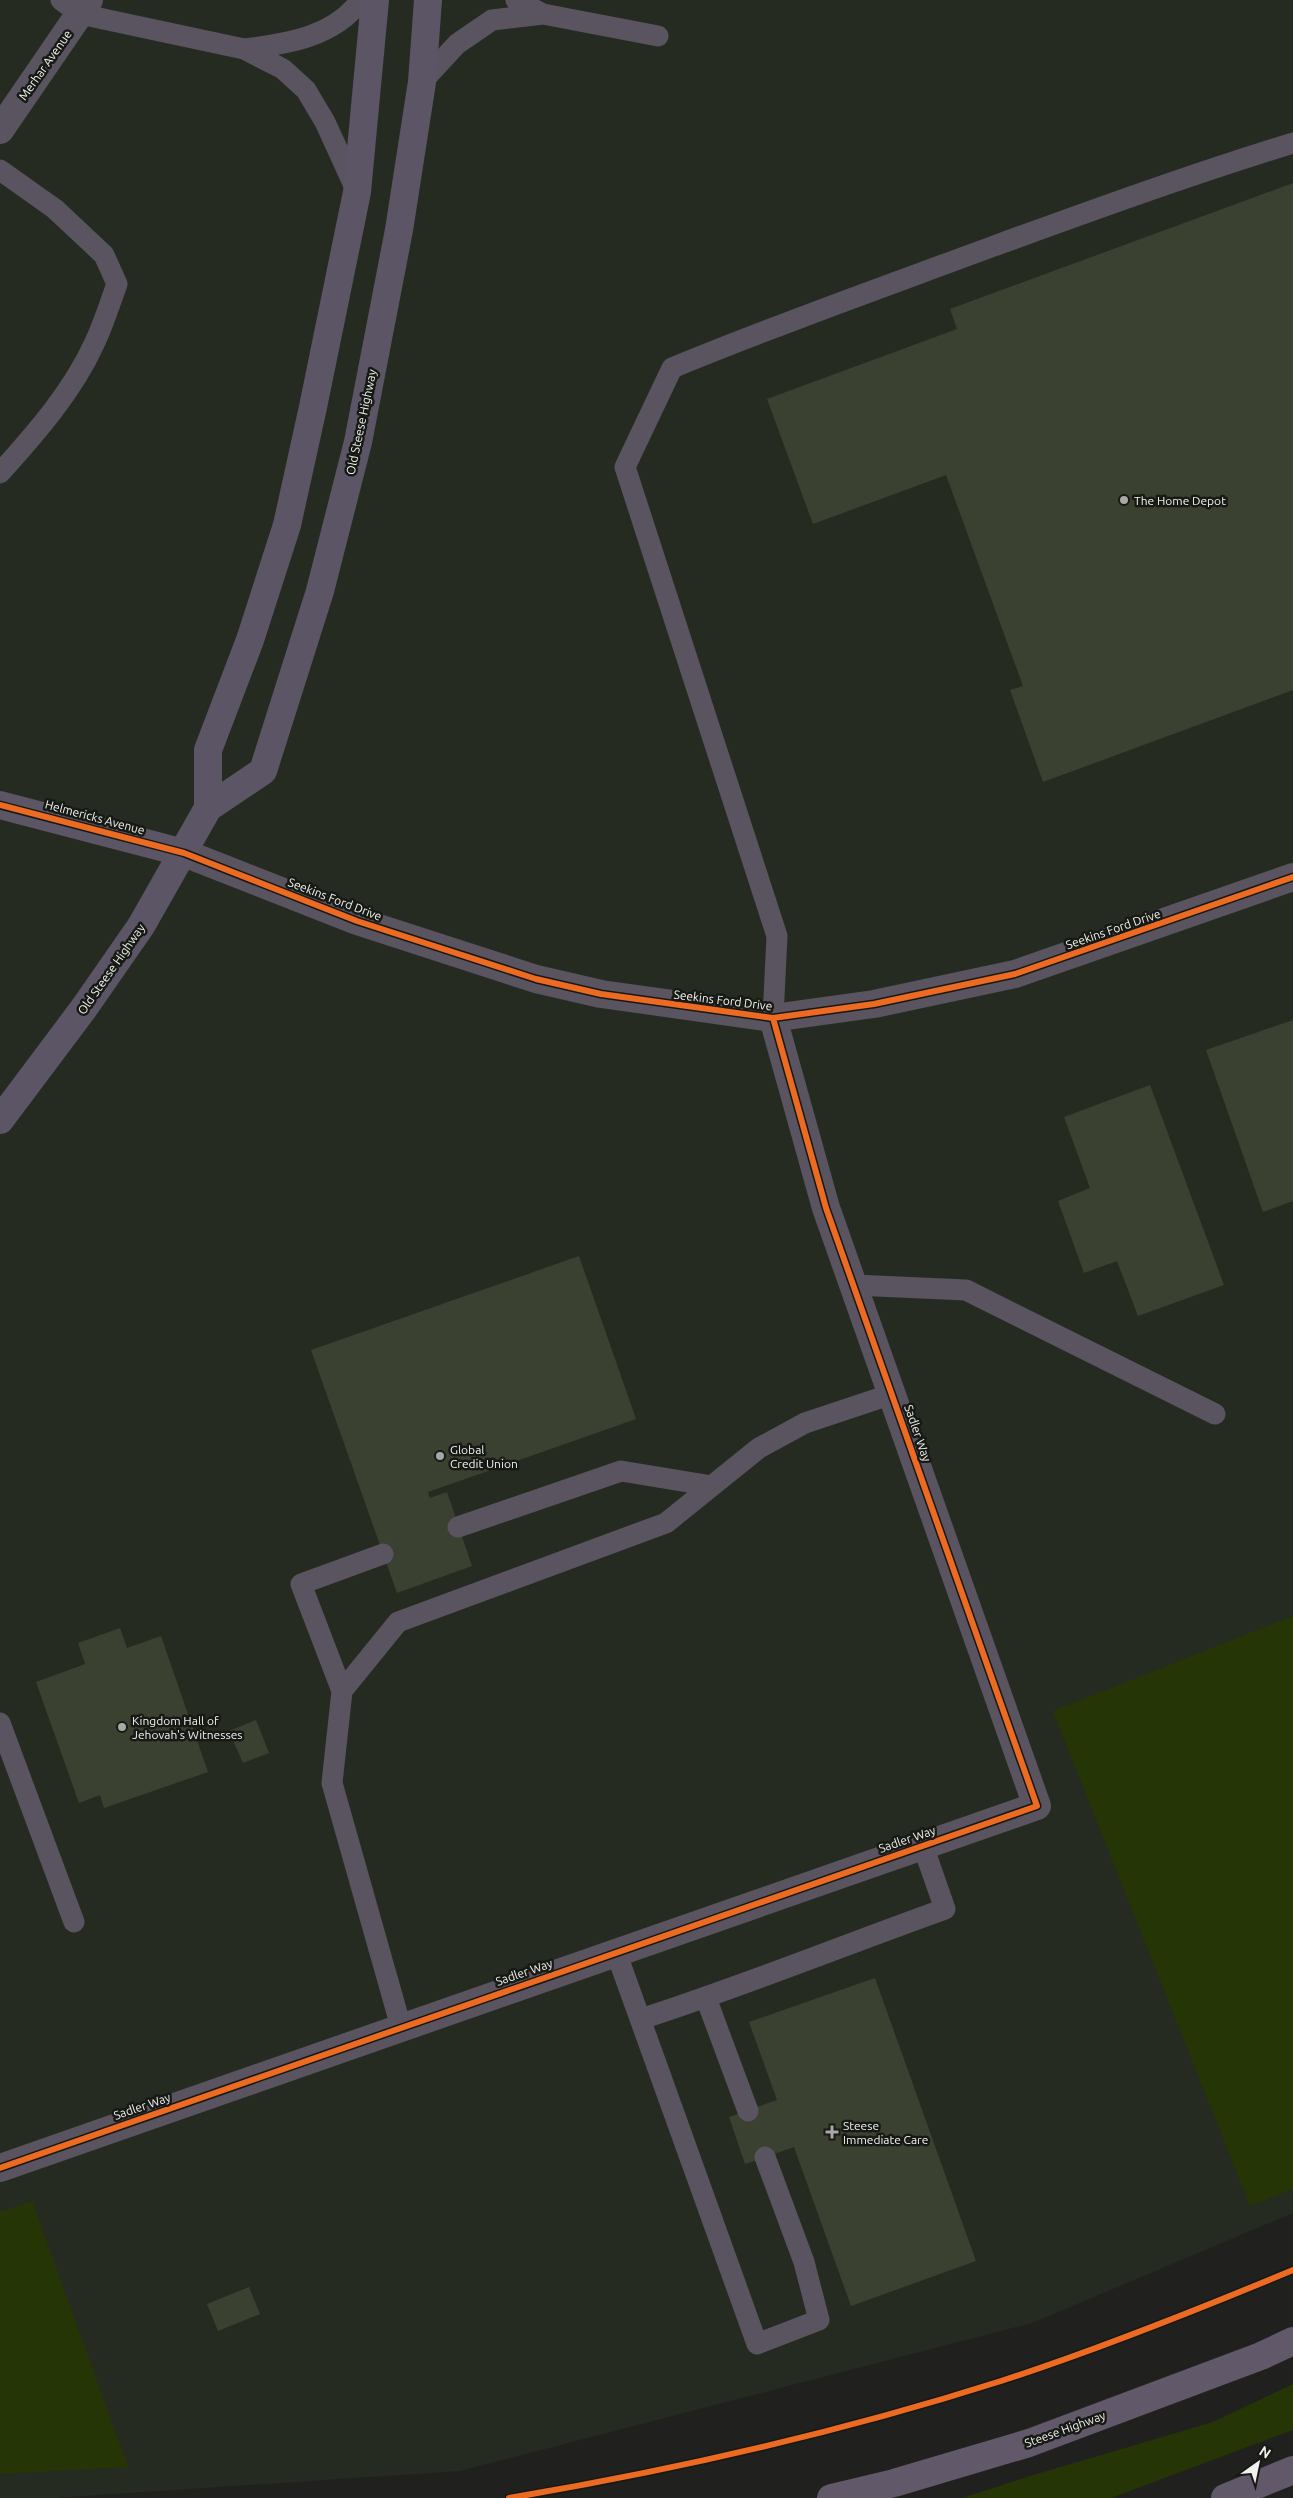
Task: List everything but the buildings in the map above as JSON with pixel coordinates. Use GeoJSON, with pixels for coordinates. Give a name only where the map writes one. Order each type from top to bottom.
{"type":"FeatureCollection","features":[{"type":"Feature","properties":{"kind":"highway","name":"Steese Highway"},"geometry":{"type":"LineString","coordinates":[[831,2498],[894,2483],[1029,2443],[1261,2356],[1293,2341]]}},
{"type":"Feature","properties":{"kind":"highway"},"geometry":{"type":"LineString","coordinates":[[1225,2498],[1293,2470]]}},
{"type":"Feature","properties":{"kind":"main road","name":"Old Steese Highway"},"geometry":{"type":"LineString","coordinates":[[208,808],[208,750],[250,640],[287,525],[356,192],[375,0]]}},
{"type":"Feature","properties":{"kind":"main road","name":"Old Steese Highway"},"geometry":{"type":"LineString","coordinates":[[0,1120],[84,1008],[141,926],[208,808],[263,771],[320,590],[358,442],[399,230],[422,82],[428,0]]}},
{"type":"Feature","properties":{"kind":"main road","name":"Helmericks Avenue"},"geometry":{"type":"LineString","coordinates":[[0,805],[184,853]]}},
{"type":"Feature","properties":{"kind":"street","name":"Merhar Avenue"},"geometry":{"type":"LineString","coordinates":[[0,130],[77,4]]}},
{"type":"Feature","properties":{"kind":"street","name":"Seekins Ford Drive"},"geometry":{"type":"LineString","coordinates":[[184,853],[357,921],[536,979],[601,994],[773,1018],[874,1004],[1015,974],[1293,877]]}},
{"type":"Feature","properties":{"kind":"street","name":"Sadler Way"},"geometry":{"type":"LineString","coordinates":[[0,2168],[1037,1806],[826,1208],[773,1018]]}},
{"type":"Feature","properties":{"kind":"lane"},"geometry":{"type":"LineString","coordinates":[[244,48],[286,44],[325,30],[354,9],[361,0]]}},
{"type":"Feature","properties":{"kind":"lane"},"geometry":{"type":"LineString","coordinates":[[516,0],[543,14],[658,36]]}},
{"type":"Feature","properties":{"kind":"lane"},"geometry":{"type":"LineString","coordinates":[[77,4],[244,48],[282,69],[306,90],[325,122],[356,192]]}},
{"type":"Feature","properties":{"kind":"lane"},"geometry":{"type":"LineString","coordinates":[[422,82],[457,44],[492,20],[543,14]]}},
{"type":"Feature","properties":{"kind":"lane"},"geometry":{"type":"LineString","coordinates":[[773,1018],[777,936],[625,467],[672,368],[768,329],[1111,203],[1207,169],[1293,143]]}},
{"type":"Feature","properties":{"kind":"lane"},"geometry":{"type":"LineString","coordinates":[[0,170],[55,210],[104,255],[117,284],[95,343],[71,382],[45,423],[0,473]]}},
{"type":"Feature","properties":{"kind":"lane"},"geometry":{"type":"LineString","coordinates":[[854,1285],[966,1290],[1215,1414]]}},
{"type":"Feature","properties":{"kind":"lane"},"geometry":{"type":"LineString","coordinates":[[342,1690],[398,1622],[666,1523],[759,1448],[805,1423],[892,1394]]}},
{"type":"Feature","properties":{"kind":"lane"},"geometry":{"type":"LineString","coordinates":[[458,1527],[621,1471],[712,1486]]}},
{"type":"Feature","properties":{"kind":"lane"},"geometry":{"type":"LineString","coordinates":[[383,1554],[301,1584],[342,1690],[332,1783],[401,2027]]}},
{"type":"Feature","properties":{"kind":"lane"},"geometry":{"type":"LineString","coordinates":[[0,1723],[74,1922]]}},
{"type":"Feature","properties":{"kind":"lane"},"geometry":{"type":"LineString","coordinates":[[641,2019],[706,1998],[823,1952],[945,1909],[922,1846]]}},
{"type":"Feature","properties":{"kind":"lane"},"geometry":{"type":"LineString","coordinates":[[616,1952],[757,2344],[819,2320],[804,2262],[765,2157]]}},
{"type":"Feature","properties":{"kind":"lane"},"geometry":{"type":"LineString","coordinates":[[706,1998],[748,2111]]}},
{"type":"Feature","properties":{"kind":"shaded area"},"geometry":{"type":"Polygon","coordinates":[[[0,0],[1293,0],[1293,2213],[1032,2323],[460,2471],[52,2498],[0,2498],[0,0]]]}},
{"type":"Feature","properties":{"kind":"green space"},"geometry":{"type":"Polygon","coordinates":[[[1293,1616],[1293,2189],[1250,2206],[1053,1711],[1293,1616]]]}},
{"type":"Feature","properties":{"kind":"green space"},"geometry":{"type":"Polygon","coordinates":[[[32,2201],[128,2467],[0,2474],[0,2212],[32,2201]]]}},
{"type":"Feature","properties":{"kind":"green space"},"geometry":{"type":"Polygon","coordinates":[[[1293,2384],[1293,2430],[1111,2498],[962,2498],[1213,2422],[1293,2384]]]}},
{"type":"Feature","properties":{"kind":"cycle path"},"geometry":{"type":"LineString","coordinates":[[0,805],[184,853],[357,921],[536,979],[601,994],[773,1018],[874,1004],[1015,974],[1293,877]]}},
{"type":"Feature","properties":{"kind":"cycle path"},"geometry":{"type":"LineString","coordinates":[[0,2168],[1037,1806],[826,1208],[773,1018]]}},
{"type":"Feature","properties":{"kind":"cycle path"},"geometry":{"type":"LineString","coordinates":[[509,2498],[633,2475],[757,2448],[941,2400],[1038,2369],[1112,2342],[1293,2270]]}},
{"type":"Feature","properties":{"kind":"place","name":"The Home Depot"},"geometry":{"type":"Point","coordinates":[1124,500]}},
{"type":"Feature","properties":{"kind":"place","name":"Global Credit Union"},"geometry":{"type":"Point","coordinates":[440,1456]}},
{"type":"Feature","properties":{"kind":"place","name":"Kingdom Hall of Jehovah's Witnesses"},"geometry":{"type":"Point","coordinates":[122,1727]}},
{"type":"Feature","properties":{"kind":"place","name":"Steese Immediate Care"},"geometry":{"type":"Point","coordinates":[832,2132]}}]}
